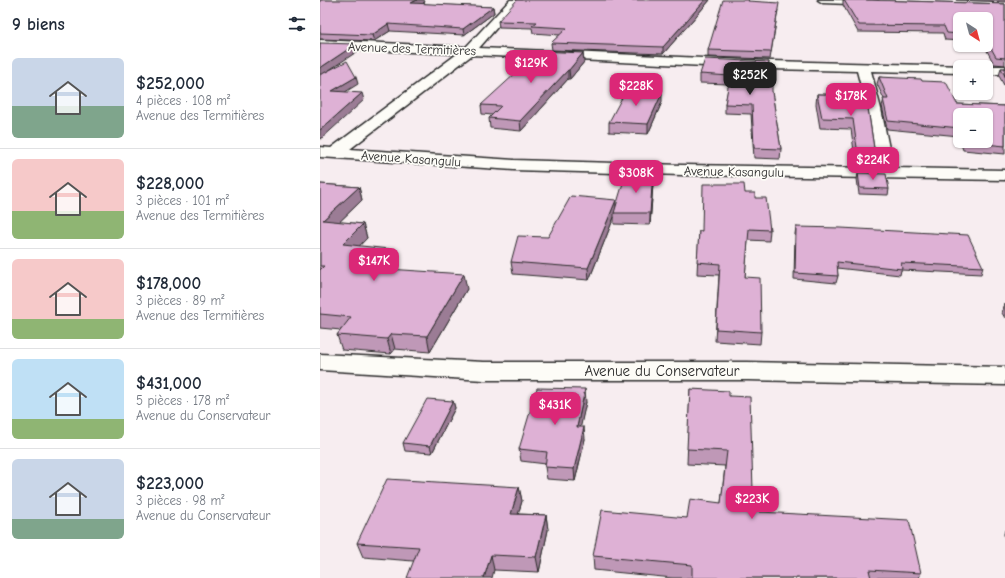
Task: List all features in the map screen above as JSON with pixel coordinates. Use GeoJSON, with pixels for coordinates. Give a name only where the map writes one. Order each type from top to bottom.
{"type":"FeatureCollection","features":[{"type":"Feature","properties":{"kind":"street"},"geometry":{"type":"LineString","coordinates":[[327,152],[470,50],[516,0]]}},
{"type":"Feature","properties":{"kind":"street"},"geometry":{"type":"LineString","coordinates":[[823,0],[882,2]]}},
{"type":"Feature","properties":{"kind":"street","name":"Avenue des Termitières"},"geometry":{"type":"LineString","coordinates":[[320,44],[470,50],[693,62],[953,69]]}},
{"type":"Feature","properties":{"kind":"street"},"geometry":{"type":"LineString","coordinates":[[863,67],[874,109],[885,174]]}},
{"type":"Feature","properties":{"kind":"street"},"geometry":{"type":"LineString","coordinates":[[993,70],[1005,70]]}},
{"type":"Feature","properties":{"kind":"street","name":"Avenue Kasangulu"},"geometry":{"type":"LineString","coordinates":[[327,152],[514,165],[682,170],[1005,175]]}},
{"type":"Feature","properties":{"kind":"street","name":"Avenue du Conservateur"},"geometry":{"type":"LineString","coordinates":[[320,362],[484,372],[748,371],[1005,376]]}},
{"type":"Feature","properties":{"kind":"building"},"geometry":{"type":"Polygon","coordinates":[[[320,0],[417,0],[411,3],[493,7],[463,29],[388,24],[372,35],[320,33],[320,0]]]}},
{"type":"Feature","properties":{"kind":"building"},"geometry":{"type":"Polygon","coordinates":[[[517,0],[705,0],[663,47],[551,43],[567,28],[532,26],[537,22],[498,21],[517,0]]]}},
{"type":"Feature","properties":{"kind":"building"},"geometry":{"type":"Polygon","coordinates":[[[723,0],[749,0],[748,1],[779,3],[771,52],[708,50],[723,0]]]}},
{"type":"Feature","properties":{"kind":"building"},"geometry":{"type":"Polygon","coordinates":[[[844,0],[1005,4],[1005,58],[996,57],[993,52],[993,12],[953,12],[953,33],[947,33],[944,26],[859,25],[844,0]]]}},
{"type":"Feature","properties":{"kind":"building"},"geometry":{"type":"Polygon","coordinates":[[[320,43],[356,44],[320,68],[320,43]]]}},
{"type":"Feature","properties":{"kind":"building"},"geometry":{"type":"Polygon","coordinates":[[[540,51],[583,53],[569,70],[520,121],[489,118],[501,106],[481,105],[540,51]]]}},
{"type":"Feature","properties":{"kind":"building"},"geometry":{"type":"Polygon","coordinates":[[[705,59],[769,62],[766,78],[772,78],[772,92],[781,149],[754,148],[752,105],[725,104],[730,76],[700,74],[705,59]]]}},
{"type":"Feature","properties":{"kind":"building"},"geometry":{"type":"Polygon","coordinates":[[[347,61],[356,77],[332,91],[362,93],[320,130],[320,74],[347,61]]]}},
{"type":"Feature","properties":{"kind":"building"},"geometry":{"type":"Polygon","coordinates":[[[1001,68],[1005,68],[1005,76],[1001,68]]]}},
{"type":"Feature","properties":{"kind":"building"},"geometry":{"type":"Polygon","coordinates":[[[879,77],[946,82],[953,96],[953,100],[955,100],[957,104],[1005,106],[1005,146],[993,145],[993,108],[953,108],[953,127],[888,121],[883,99],[888,99],[879,77]]]}},
{"type":"Feature","properties":{"kind":"building"},"geometry":{"type":"Polygon","coordinates":[[[626,90],[662,93],[648,124],[609,122],[626,90]]]}},
{"type":"Feature","properties":{"kind":"building"},"geometry":{"type":"Polygon","coordinates":[[[817,94],[866,95],[875,155],[858,155],[853,119],[822,118],[817,94]]]}},
{"type":"Feature","properties":{"kind":"building"},"geometry":{"type":"Polygon","coordinates":[[[626,173],[653,173],[650,213],[614,213],[626,173]]]}},
{"type":"Feature","properties":{"kind":"building"},"geometry":{"type":"Polygon","coordinates":[[[858,173],[886,174],[889,189],[860,188],[858,173]]]}},
{"type":"Feature","properties":{"kind":"building"},"geometry":{"type":"Polygon","coordinates":[[[320,184],[359,187],[323,220],[363,224],[343,244],[389,249],[373,268],[464,274],[427,336],[391,334],[387,339],[337,335],[351,317],[320,314],[320,270],[324,266],[320,266],[320,184]]]}},
{"type":"Feature","properties":{"kind":"building"},"geometry":{"type":"Polygon","coordinates":[[[703,184],[744,184],[745,193],[755,193],[755,198],[766,198],[770,230],[749,229],[745,277],[760,278],[761,332],[716,329],[720,264],[697,262],[699,231],[702,231],[703,184]]]}},
{"type":"Feature","properties":{"kind":"building"},"geometry":{"type":"Polygon","coordinates":[[[571,196],[616,200],[588,268],[511,262],[518,236],[548,237],[571,196]]]}},
{"type":"Feature","properties":{"kind":"building"},"geometry":{"type":"Polygon","coordinates":[[[796,227],[968,235],[983,267],[901,263],[902,269],[837,262],[838,276],[795,273],[796,227]]]}},
{"type":"Feature","properties":{"kind":"building"},"geometry":{"type":"Polygon","coordinates":[[[537,388],[585,389],[577,427],[584,427],[574,469],[545,467],[547,452],[519,449],[537,388]]]}},
{"type":"Feature","properties":{"kind":"building"},"geometry":{"type":"Polygon","coordinates":[[[690,389],[729,391],[729,396],[750,397],[753,490],[751,506],[760,507],[760,512],[909,520],[921,573],[869,570],[871,578],[692,578],[692,565],[593,556],[602,510],[687,518],[690,499],[721,503],[727,451],[687,449],[690,389]]]}},
{"type":"Feature","properties":{"kind":"building"},"geometry":{"type":"Polygon","coordinates":[[[427,399],[453,401],[430,446],[403,443],[427,399]]]}},
{"type":"Feature","properties":{"kind":"building"},"geometry":{"type":"Polygon","coordinates":[[[387,479],[519,487],[511,514],[546,515],[536,557],[491,555],[484,578],[407,578],[419,547],[357,543],[387,479]]]}}]}
